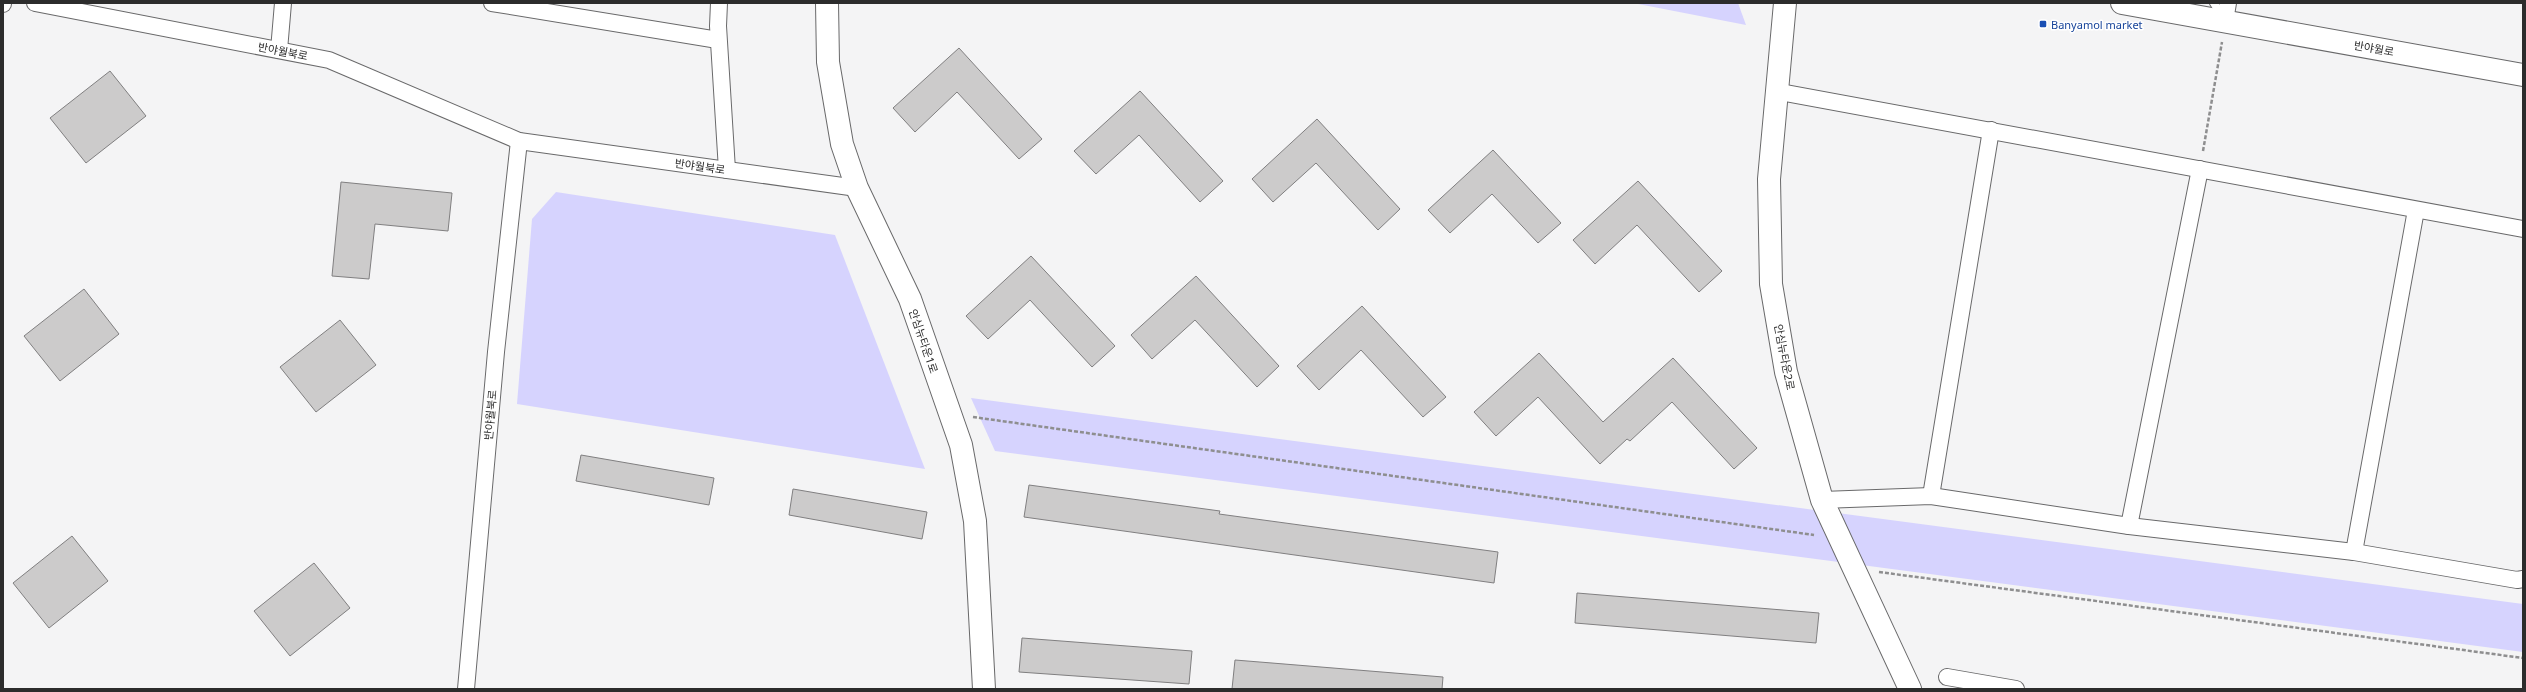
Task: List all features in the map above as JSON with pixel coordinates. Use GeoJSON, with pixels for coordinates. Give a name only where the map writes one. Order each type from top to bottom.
{"type":"FeatureCollection","features":[{"type":"Feature","properties":{"kind":"street","name":"반야월북로"},"geometry":{"type":"LineString","coordinates":[[35,3],[329,60],[519,141],[857,188]]}},
{"type":"Feature","properties":{"kind":"street"},"geometry":{"type":"LineString","coordinates":[[279,50],[283,3]]}},
{"type":"Feature","properties":{"kind":"street"},"geometry":{"type":"LineString","coordinates":[[492,3],[718,40]]}},
{"type":"Feature","properties":{"kind":"street"},"geometry":{"type":"LineString","coordinates":[[719,3],[718,40],[727,170]]}},
{"type":"Feature","properties":{"kind":"street","name":"안심뉴타운1로"},"geometry":{"type":"LineString","coordinates":[[827,3],[828,62],[842,144],[857,188],[910,299],[961,445],[975,521],[984,689]]}},
{"type":"Feature","properties":{"kind":"street","name":"안심뉴타운2로"},"geometry":{"type":"LineString","coordinates":[[1785,3],[1769,179],[1771,284],[1786,372],[1822,500],[1910,689]]}},
{"type":"Feature","properties":{"kind":"street","name":"반야월로"},"geometry":{"type":"LineString","coordinates":[[2122,3],[2227,12],[2523,75]]}},
{"type":"Feature","properties":{"kind":"street"},"geometry":{"type":"LineString","coordinates":[[1776,90],[2523,229]]}},
{"type":"Feature","properties":{"kind":"street"},"geometry":{"type":"LineString","coordinates":[[1932,496],[1991,130]]}},
{"type":"Feature","properties":{"kind":"street","name":"반야월북로"},"geometry":{"type":"LineString","coordinates":[[466,689],[496,352],[519,141]]}},
{"type":"Feature","properties":{"kind":"street"},"geometry":{"type":"LineString","coordinates":[[2129,526],[2200,169]]}},
{"type":"Feature","properties":{"kind":"street"},"geometry":{"type":"LineString","coordinates":[[2354,552],[2416,210]]}},
{"type":"Feature","properties":{"kind":"street"},"geometry":{"type":"LineString","coordinates":[[1822,500],[1932,496],[2129,526],[2354,552],[2517,580],[2523,579]]}},
{"type":"Feature","properties":{"kind":"street"},"geometry":{"type":"LineString","coordinates":[[1947,677],[2016,689]]}},
{"type":"Feature","properties":{"kind":"lane"},"geometry":{"type":"LineString","coordinates":[[2214,3],[2227,12]]}},
{"type":"Feature","properties":{"kind":"path"},"geometry":{"type":"LineString","coordinates":[[2200,169],[2227,12]]}},
{"type":"Feature","properties":{"kind":"path"},"geometry":{"type":"LineString","coordinates":[[950,413],[1817,535]]}},
{"type":"Feature","properties":{"kind":"path"},"geometry":{"type":"LineString","coordinates":[[1878,572],[2523,658]]}},
{"type":"Feature","properties":{"kind":"shaded area"},"geometry":{"type":"Polygon","coordinates":[[[1633,3],[1738,3],[1746,25],[1633,3]]]}},
{"type":"Feature","properties":{"kind":"shaded area"},"geometry":{"type":"Polygon","coordinates":[[[556,192],[835,235],[925,469],[517,404],[532,219],[556,192]]]}},
{"type":"Feature","properties":{"kind":"shaded area"},"geometry":{"type":"Polygon","coordinates":[[[971,398],[2523,604],[2523,652],[995,451],[971,398]]]}},
{"type":"Feature","properties":{"kind":"building"},"geometry":{"type":"Polygon","coordinates":[[[959,48],[1042,139],[1019,159],[957,92],[915,132],[893,108],[959,48]]]}},
{"type":"Feature","properties":{"kind":"building"},"geometry":{"type":"Polygon","coordinates":[[[110,71],[146,116],[86,163],[50,118],[110,71]]]}},
{"type":"Feature","properties":{"kind":"building"},"geometry":{"type":"Polygon","coordinates":[[[1140,91],[1223,181],[1200,202],[1139,135],[1096,174],[1074,151],[1140,91]]]}},
{"type":"Feature","properties":{"kind":"building"},"geometry":{"type":"Polygon","coordinates":[[[1317,119],[1400,209],[1378,230],[1316,163],[1273,202],[1252,179],[1317,119]]]}},
{"type":"Feature","properties":{"kind":"building"},"geometry":{"type":"Polygon","coordinates":[[[1493,150],[1561,223],[1538,243],[1492,194],[1450,233],[1428,210],[1493,150]]]}},
{"type":"Feature","properties":{"kind":"building"},"geometry":{"type":"Polygon","coordinates":[[[1638,181],[1722,271],[1699,292],[1637,225],[1595,264],[1573,240],[1638,181]]]}},
{"type":"Feature","properties":{"kind":"building"},"geometry":{"type":"Polygon","coordinates":[[[341,182],[452,193],[448,231],[375,224],[369,279],[332,276],[341,182]]]}},
{"type":"Feature","properties":{"kind":"building"},"geometry":{"type":"Polygon","coordinates":[[[1031,256],[1115,346],[1092,367],[1030,300],[988,339],[966,316],[1031,256]]]}},
{"type":"Feature","properties":{"kind":"building"},"geometry":{"type":"Polygon","coordinates":[[[1196,276],[1279,366],[1257,387],[1195,320],[1152,359],[1131,335],[1196,276]]]}},
{"type":"Feature","properties":{"kind":"building"},"geometry":{"type":"Polygon","coordinates":[[[84,289],[119,334],[60,381],[24,336],[84,289]]]}},
{"type":"Feature","properties":{"kind":"building"},"geometry":{"type":"Polygon","coordinates":[[[1362,306],[1446,397],[1423,417],[1361,350],[1319,390],[1297,366],[1362,306]]]}},
{"type":"Feature","properties":{"kind":"building"},"geometry":{"type":"Polygon","coordinates":[[[340,320],[376,365],[316,412],[280,367],[340,320]]]}},
{"type":"Feature","properties":{"kind":"building"},"geometry":{"type":"Polygon","coordinates":[[[1539,353],[1603,422],[1673,358],[1757,448],[1734,469],[1672,402],[1630,441],[1627,439],[1600,464],[1538,397],[1496,436],[1474,412],[1539,353]]]}},
{"type":"Feature","properties":{"kind":"building"},"geometry":{"type":"Polygon","coordinates":[[[581,455],[714,478],[709,505],[576,481],[581,455]]]}},
{"type":"Feature","properties":{"kind":"building"},"geometry":{"type":"Polygon","coordinates":[[[1029,485],[1220,511],[1219,514],[1498,552],[1494,583],[1024,517],[1029,485]]]}},
{"type":"Feature","properties":{"kind":"building"},"geometry":{"type":"Polygon","coordinates":[[[793,489],[927,512],[922,539],[789,515],[793,489]]]}},
{"type":"Feature","properties":{"kind":"building"},"geometry":{"type":"Polygon","coordinates":[[[72,536],[108,581],[49,628],[13,583],[72,536]]]}},
{"type":"Feature","properties":{"kind":"building"},"geometry":{"type":"Polygon","coordinates":[[[314,563],[350,608],[290,656],[254,611],[314,563]]]}},
{"type":"Feature","properties":{"kind":"building"},"geometry":{"type":"Polygon","coordinates":[[[1577,593],[1819,613],[1816,643],[1575,623],[1577,593]]]}},
{"type":"Feature","properties":{"kind":"building"},"geometry":{"type":"Polygon","coordinates":[[[1022,638],[1192,651],[1189,684],[1019,672],[1022,638]]]}},
{"type":"Feature","properties":{"kind":"building"},"geometry":{"type":"Polygon","coordinates":[[[1235,660],[1443,677],[1442,689],[1232,689],[1235,660]]]}},
{"type":"Feature","properties":{"kind":"place","name":"Banyamol market"},"geometry":{"type":"Point","coordinates":[2043,24]}}]}
